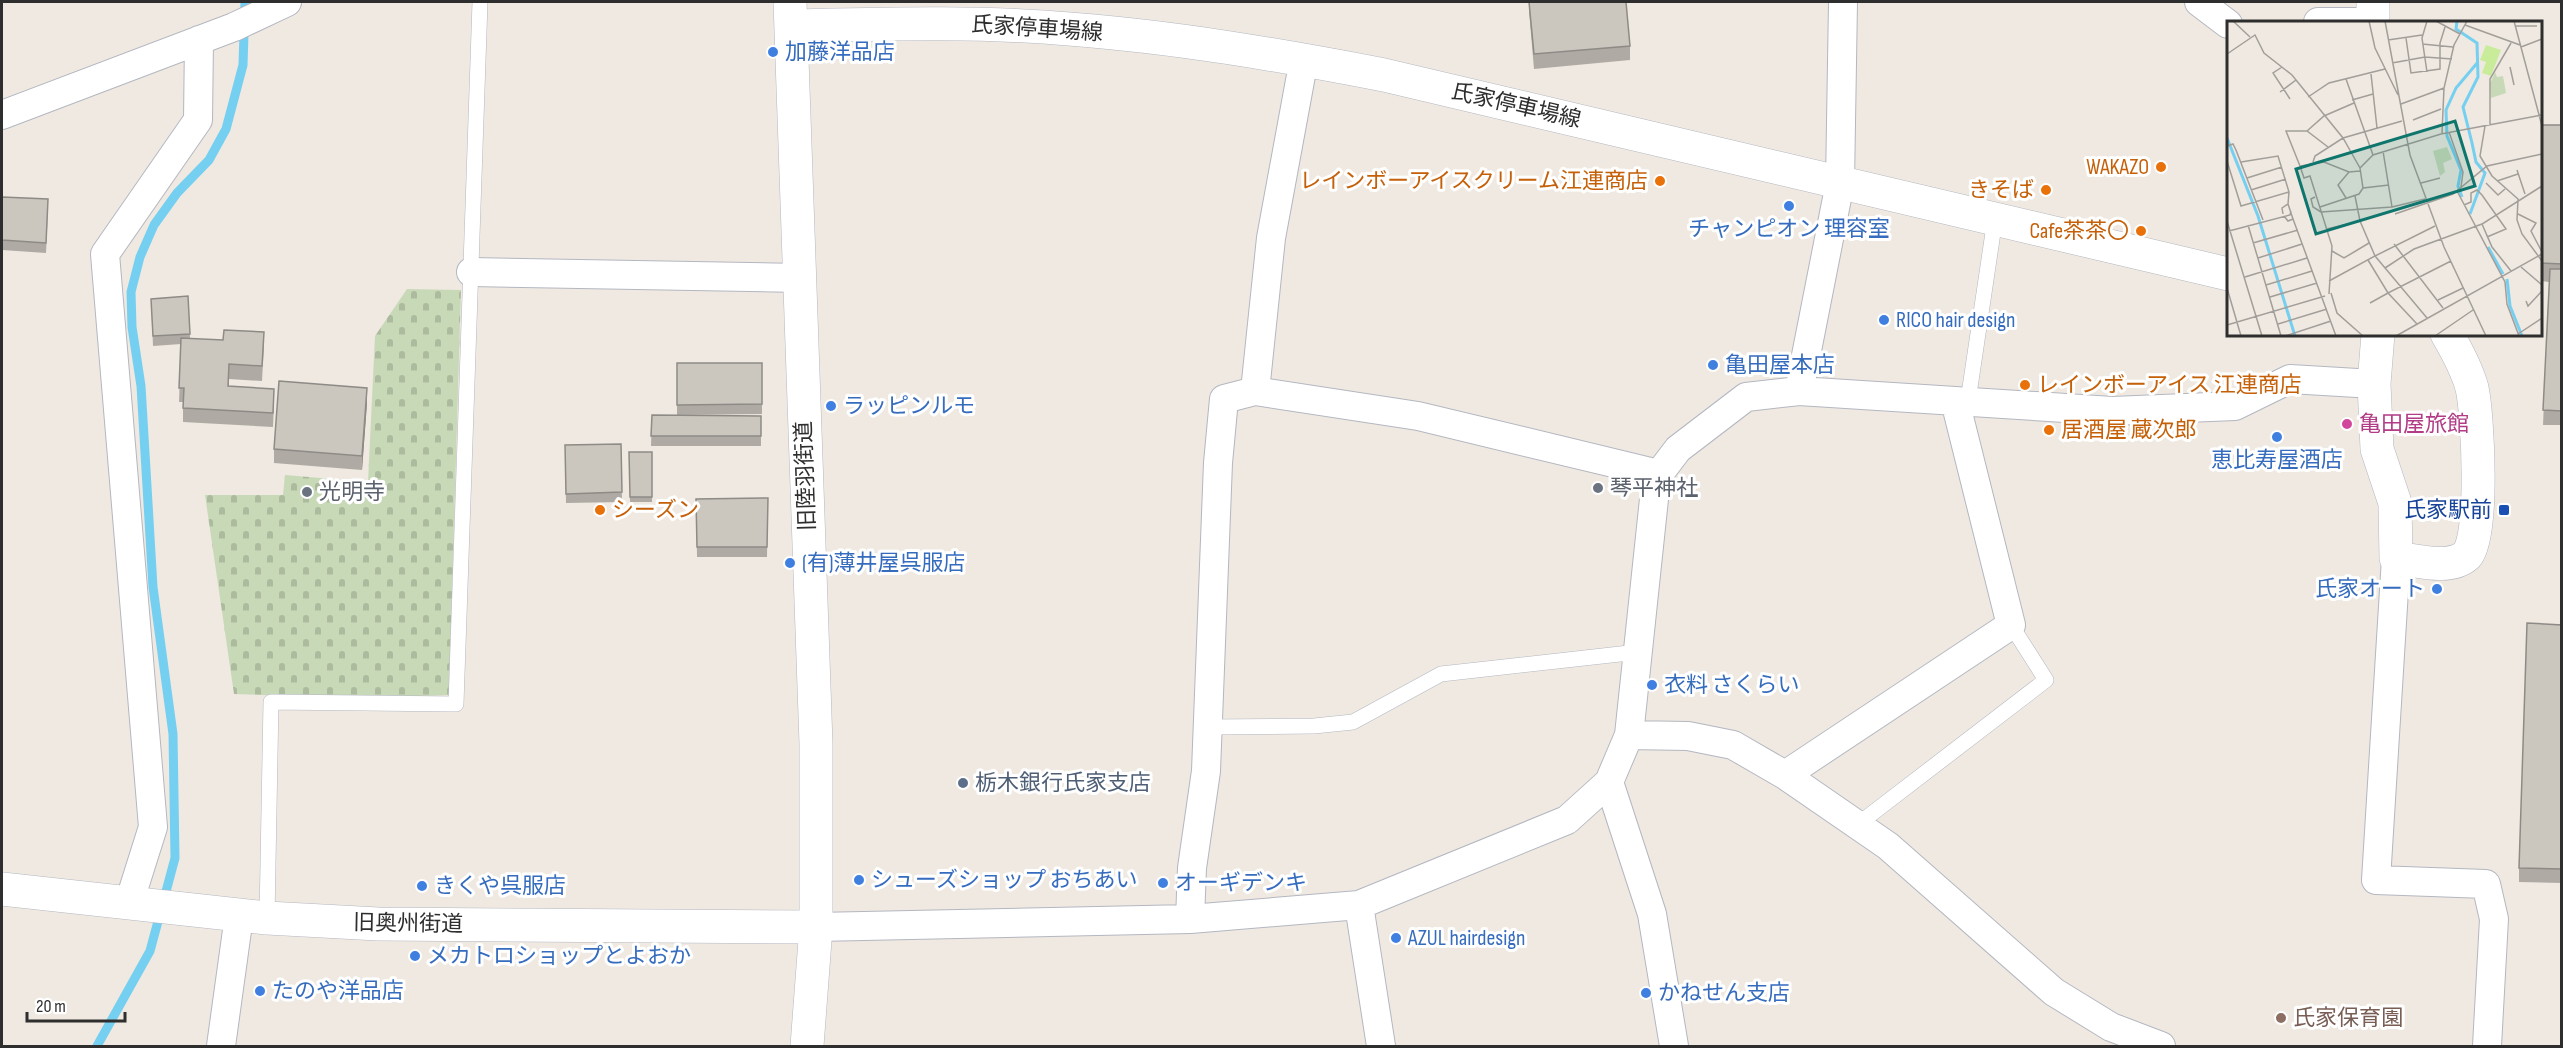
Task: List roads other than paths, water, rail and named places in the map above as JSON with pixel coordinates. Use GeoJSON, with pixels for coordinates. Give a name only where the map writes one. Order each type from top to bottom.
{"type":"FeatureCollection","features":[{"type":"Feature","properties":{"kind":"main road","name":"氏家停車場線"},"geometry":{"type":"LineString","coordinates":[[791,14],[1069,29],[1304,59],[1395,78],[2227,274]]}},
{"type":"Feature","properties":{"kind":"main road","name":"旧陸羽街道"},"geometry":{"type":"LineString","coordinates":[[791,14],[816,744],[816,927],[807,1047]]}},
{"type":"Feature","properties":{"kind":"main road"},"geometry":{"type":"LineString","coordinates":[[2378,336],[2374,384],[2377,449],[2395,503],[2396,558],[2443,563],[2454,562],[2466,556],[2472,547],[2477,501],[2477,422],[2471,387],[2448,336]]}},
{"type":"Feature","properties":{"kind":"main road","name":"旧奥州街道"},"geometry":{"type":"LineString","coordinates":[[2,889],[253,917],[378,924],[816,927]]}},
{"type":"Feature","properties":{"kind":"street"},"geometry":{"type":"LineString","coordinates":[[1799,391],[1840,183],[1843,2]]}},
{"type":"Feature","properties":{"kind":"street"},"geometry":{"type":"LineString","coordinates":[[2199,2],[2227,23]]}},
{"type":"Feature","properties":{"kind":"street"},"geometry":{"type":"LineString","coordinates":[[2,114],[198,40],[266,10]]}},
{"type":"Feature","properties":{"kind":"street"},"geometry":{"type":"LineString","coordinates":[[2326,21],[2373,15]]}},
{"type":"Feature","properties":{"kind":"street"},"geometry":{"type":"LineString","coordinates":[[129,903],[153,827],[105,254],[198,120],[198,40]]}},
{"type":"Feature","properties":{"kind":"street"},"geometry":{"type":"LineString","coordinates":[[1256,391],[1271,238],[1304,59]]}},
{"type":"Feature","properties":{"kind":"street"},"geometry":{"type":"LineString","coordinates":[[471,272],[800,278]]}},
{"type":"Feature","properties":{"kind":"street"},"geometry":{"type":"LineString","coordinates":[[816,927],[1190,919],[1359,905],[1567,820],[1609,782],[1629,735],[1654,499],[1659,474],[1678,448],[1746,397],[1799,391],[2112,411],[2235,406],[2290,379],[2374,384]]}},
{"type":"Feature","properties":{"kind":"street"},"geometry":{"type":"LineString","coordinates":[[1190,919],[1192,868],[1206,771],[1218,464],[1224,399],[1256,391],[1418,416],[1659,474]]}},
{"type":"Feature","properties":{"kind":"street"},"geometry":{"type":"LineString","coordinates":[[1785,775],[2011,625],[1961,401]]}},
{"type":"Feature","properties":{"kind":"street"},"geometry":{"type":"LineString","coordinates":[[2396,558],[2376,879],[2486,884],[2494,919],[2487,1047]]}},
{"type":"Feature","properties":{"kind":"street"},"geometry":{"type":"LineString","coordinates":[[1629,735],[1688,736],[1733,745],[1785,775],[1888,846],[2054,992],[2111,1027],[2161,1047]]}},
{"type":"Feature","properties":{"kind":"street"},"geometry":{"type":"LineString","coordinates":[[1609,782],[1652,914],[1674,1047]]}},
{"type":"Feature","properties":{"kind":"street"},"geometry":{"type":"LineString","coordinates":[[1359,905],[1381,1047]]}},
{"type":"Feature","properties":{"kind":"street"},"geometry":{"type":"LineString","coordinates":[[221,1047],[253,917]]}},
{"type":"Feature","properties":{"kind":"lane"},"geometry":{"type":"LineString","coordinates":[[253,917],[272,702],[456,704],[480,2]]}},
{"type":"Feature","properties":{"kind":"lane"},"geometry":{"type":"LineString","coordinates":[[1961,401],[1995,219]]}},
{"type":"Feature","properties":{"kind":"lane"},"geometry":{"type":"LineString","coordinates":[[1857,825],[2046,680],[2011,625]]}},
{"type":"Feature","properties":{"kind":"lane"},"geometry":{"type":"LineString","coordinates":[[1208,728],[1314,726],[1353,722],[1441,674],[1638,652]]}},
{"type":"Feature","properties":{"kind":"waterway"},"geometry":{"type":"LineString","coordinates":[[97,1046],[150,951],[175,858],[173,734],[153,587],[141,386],[132,327],[131,292],[140,257],[154,225],[177,193],[209,160],[226,129],[243,65],[245,2]]}},
{"type":"Feature","properties":{"kind":"place","name":"加藤洋品店"},"geometry":{"type":"Point","coordinates":[773,52]}},
{"type":"Feature","properties":{"kind":"place","name":"WAKAZO"},"geometry":{"type":"Point","coordinates":[2161,167]}},
{"type":"Feature","properties":{"kind":"place","name":"レインボーアイスクリーム江連商店"},"geometry":{"type":"Point","coordinates":[1660,181]}},
{"type":"Feature","properties":{"kind":"place","name":"きそば"},"geometry":{"type":"Point","coordinates":[2046,190]}},
{"type":"Feature","properties":{"kind":"place","name":"チャンピオン 理容室"},"geometry":{"type":"Point","coordinates":[1789,206]}},
{"type":"Feature","properties":{"kind":"place","name":"Cafe茶茶〇"},"geometry":{"type":"Point","coordinates":[2141,231]}},
{"type":"Feature","properties":{"kind":"place","name":"RICO hair design"},"geometry":{"type":"Point","coordinates":[1884,320]}},
{"type":"Feature","properties":{"kind":"place","name":"亀田屋本店"},"geometry":{"type":"Point","coordinates":[1713,365]}},
{"type":"Feature","properties":{"kind":"place","name":"レインボーアイス 江連商店"},"geometry":{"type":"Point","coordinates":[2025,385]}},
{"type":"Feature","properties":{"kind":"place","name":"ラッピンルモ"},"geometry":{"type":"Point","coordinates":[831,406]}},
{"type":"Feature","properties":{"kind":"place","name":"亀田屋旅館"},"geometry":{"type":"Point","coordinates":[2347,424]}},
{"type":"Feature","properties":{"kind":"place","name":"居酒屋 蔵次郎"},"geometry":{"type":"Point","coordinates":[2049,430]}},
{"type":"Feature","properties":{"kind":"place","name":"恵比寿屋酒店"},"geometry":{"type":"Point","coordinates":[2277,437]}},
{"type":"Feature","properties":{"kind":"place","name":"琴平神社"},"geometry":{"type":"Point","coordinates":[1598,488]}},
{"type":"Feature","properties":{"kind":"place","name":"光明寺"},"geometry":{"type":"Point","coordinates":[307,492]}},
{"type":"Feature","properties":{"kind":"place","name":"シーズン"},"geometry":{"type":"Point","coordinates":[600,510]}},
{"type":"Feature","properties":{"kind":"place","name":"氏家駅前"},"geometry":{"type":"Point","coordinates":[2504,510]}},
{"type":"Feature","properties":{"kind":"place","name":"(有)薄井屋呉服店"},"geometry":{"type":"Point","coordinates":[790,563]}},
{"type":"Feature","properties":{"kind":"place","name":"氏家オート"},"geometry":{"type":"Point","coordinates":[2437,589]}},
{"type":"Feature","properties":{"kind":"place","name":"衣料 さくらい"},"geometry":{"type":"Point","coordinates":[1652,685]}},
{"type":"Feature","properties":{"kind":"place","name":"栃木銀行氏家支店"},"geometry":{"type":"Point","coordinates":[963,783]}},
{"type":"Feature","properties":{"kind":"place","name":"シューズショップ おちあい"},"geometry":{"type":"Point","coordinates":[859,880]}},
{"type":"Feature","properties":{"kind":"place","name":"オーギデンキ"},"geometry":{"type":"Point","coordinates":[1163,883]}},
{"type":"Feature","properties":{"kind":"place","name":"きくや呉服店"},"geometry":{"type":"Point","coordinates":[422,886]}},
{"type":"Feature","properties":{"kind":"place","name":"AZUL hairdesign"},"geometry":{"type":"Point","coordinates":[1396,938]}},
{"type":"Feature","properties":{"kind":"place","name":"メカトロショップとよおか"},"geometry":{"type":"Point","coordinates":[415,956]}},
{"type":"Feature","properties":{"kind":"place","name":"たのや洋品店"},"geometry":{"type":"Point","coordinates":[260,991]}},
{"type":"Feature","properties":{"kind":"place","name":"かねせん支店"},"geometry":{"type":"Point","coordinates":[1646,993]}},
{"type":"Feature","properties":{"kind":"place","name":"氏家保育園"},"geometry":{"type":"Point","coordinates":[2281,1018]}}]}
